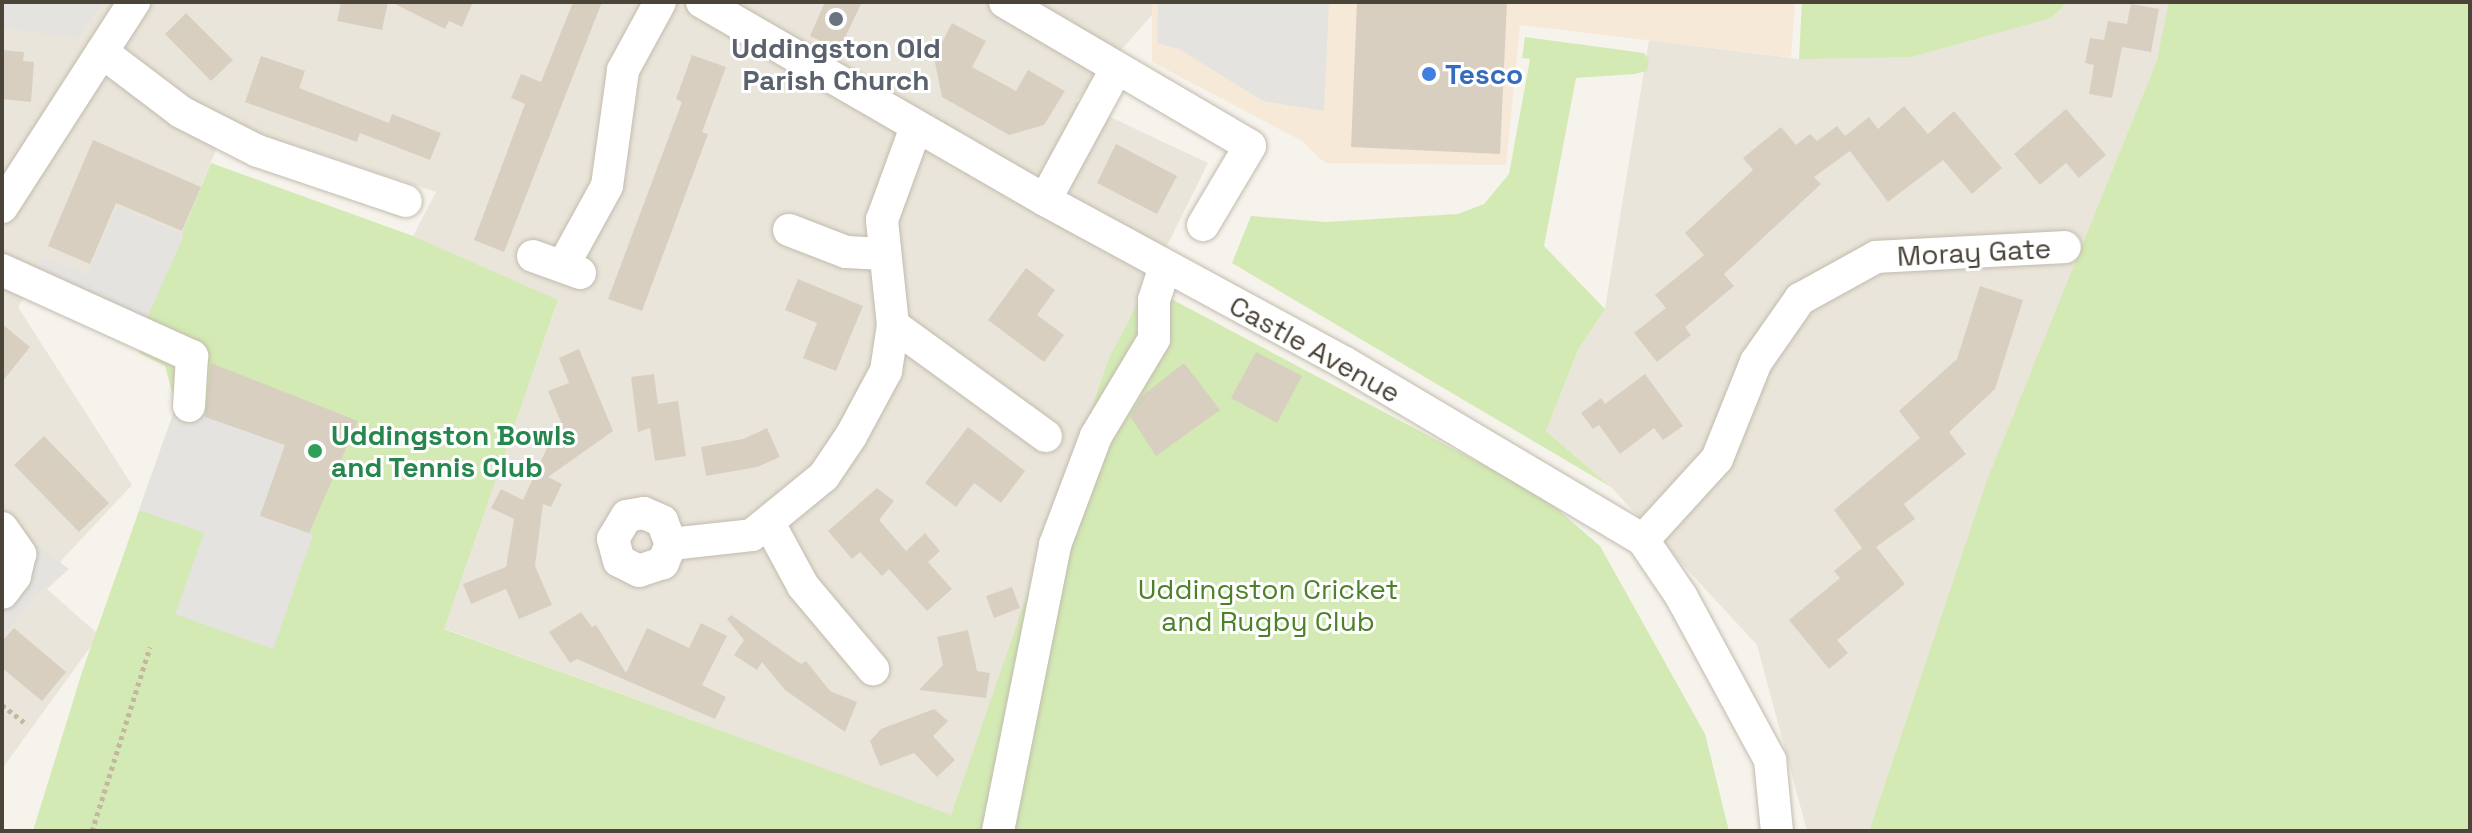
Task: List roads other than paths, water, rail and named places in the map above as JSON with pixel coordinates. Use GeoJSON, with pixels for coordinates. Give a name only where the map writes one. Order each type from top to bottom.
{"type":"FeatureCollection","features":[{"type":"Feature","properties":{"kind":"street"},"geometry":{"type":"LineString","coordinates":[[7,188],[134,2]]}},
{"type":"Feature","properties":{"kind":"street"},"geometry":{"type":"LineString","coordinates":[[558,265],[607,186],[623,70],[660,2]]}},
{"type":"Feature","properties":{"kind":"street","name":"Castle Avenue"},"geometry":{"type":"LineString","coordinates":[[702,2],[1045,200],[1345,363],[1643,540],[1681,596],[1770,760],[1777,831]]}},
{"type":"Feature","properties":{"kind":"street"},"geometry":{"type":"LineString","coordinates":[[1005,2],[1036,11],[1115,71],[1250,146],[1203,225]]}},
{"type":"Feature","properties":{"kind":"street"},"geometry":{"type":"LineString","coordinates":[[102,52],[181,112],[258,151],[406,201]]}},
{"type":"Feature","properties":{"kind":"street"},"geometry":{"type":"LineString","coordinates":[[1045,200],[1115,71]]}},
{"type":"Feature","properties":{"kind":"street"},"geometry":{"type":"LineString","coordinates":[[671,544],[727,541],[770,525],[824,476],[851,436],[886,371],[893,325],[884,254],[884,203],[916,127]]}},
{"type":"Feature","properties":{"kind":"street"},"geometry":{"type":"LineString","coordinates":[[789,230],[846,252],[884,254]]}},
{"type":"Feature","properties":{"kind":"street","name":"Moray Gate"},"geometry":{"type":"LineString","coordinates":[[1643,540],[1717,459],[1756,362],[1800,299],[1876,257],[2065,247]]}},
{"type":"Feature","properties":{"kind":"street"},"geometry":{"type":"LineString","coordinates":[[998,831],[1055,545],[1096,436],[1154,339],[1154,300],[1165,267]]}},
{"type":"Feature","properties":{"kind":"street"},"geometry":{"type":"LineString","coordinates":[[2,270],[192,356],[189,406]]}},
{"type":"Feature","properties":{"kind":"street"},"geometry":{"type":"LineString","coordinates":[[893,325],[1046,436]]}},
{"type":"Feature","properties":{"kind":"street"},"geometry":{"type":"LineString","coordinates":[[770,525],[803,586],[873,669]]}},
{"type":"Feature","properties":{"kind":"street"},"geometry":{"type":"LineString","coordinates":[[2,528],[20,554],[15,576],[2,593]]}},
{"type":"Feature","properties":{"kind":"place","name":"Uddingston Old Parish Church"},"geometry":{"type":"Point","coordinates":[836,19]}},
{"type":"Feature","properties":{"kind":"place","name":"Tesco"},"geometry":{"type":"Point","coordinates":[1429,74]}},
{"type":"Feature","properties":{"kind":"place","name":"Uddingston Bowls and Tennis Club"},"geometry":{"type":"Point","coordinates":[315,451]}},
{"type":"Feature","properties":{"kind":"park label","name":"Uddingston Cricket and Rugby Club"},"geometry":{"type":"Point","coordinates":[1268,605]}}]}
